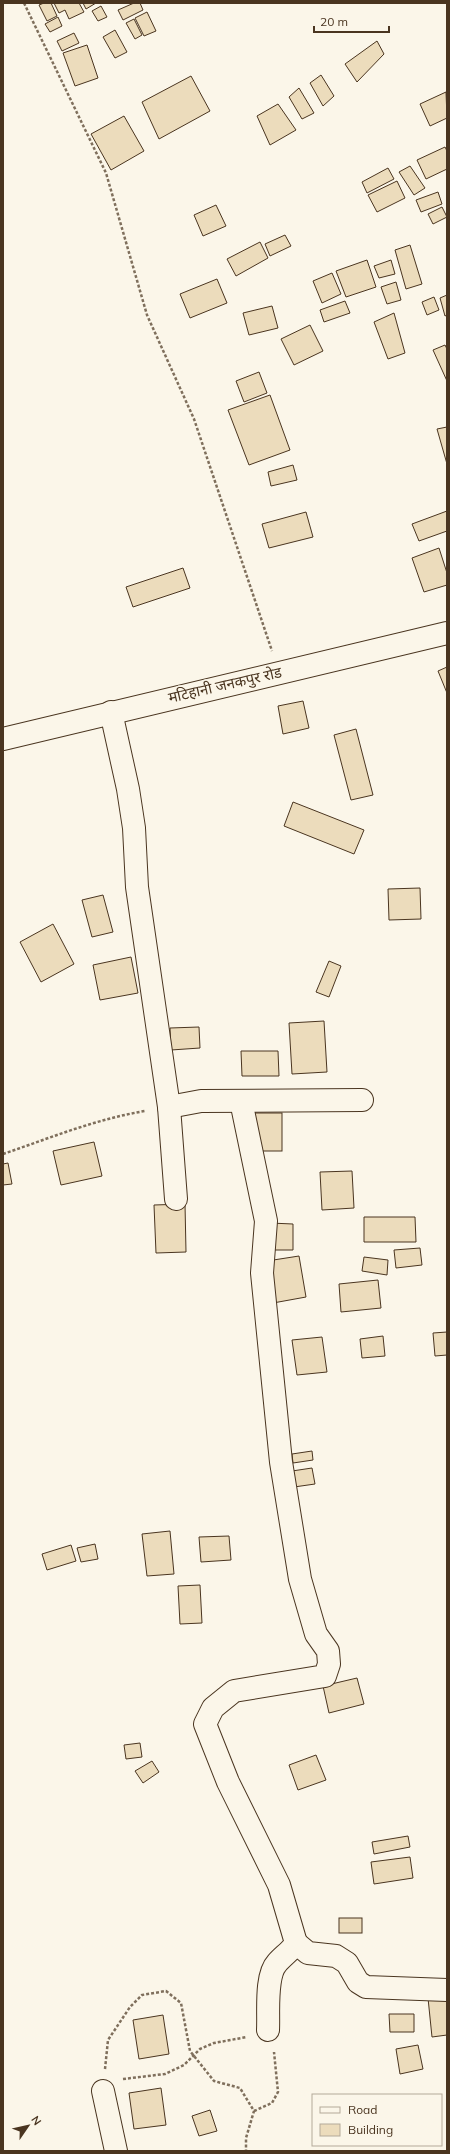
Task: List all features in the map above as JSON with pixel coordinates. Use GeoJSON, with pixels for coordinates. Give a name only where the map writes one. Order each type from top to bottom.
{"type":"FeatureCollection","features":[{"type":"Feature","properties":{"kind":"street","name":"मटिहानी जनकपुर रोड"},"geometry":{"type":"LineString","coordinates":[[3,739],[447,633]]}},
{"type":"Feature","properties":{"kind":"street"},"geometry":{"type":"LineString","coordinates":[[112,712],[128,789],[134,828],[137,887],[169,1106],[176,1199]]}},
{"type":"Feature","properties":{"kind":"street"},"geometry":{"type":"LineString","coordinates":[[169,1106],[201,1101],[362,1100]]}},
{"type":"Feature","properties":{"kind":"street"},"geometry":{"type":"LineString","coordinates":[[241,1101],[266,1221],[262,1273],[283,1470],[300,1579],[316,1634],[328,1651],[329,1664],[324,1676],[234,1691],[213,1708],[205,1724],[228,1782],[279,1886],[296,1943],[308,1953],[336,1956],[348,1963],[358,1982],[366,1987],[447,1990]]}},
{"type":"Feature","properties":{"kind":"street"},"geometry":{"type":"LineString","coordinates":[[268,2031],[270,1976],[276,1963],[290,1951],[296,1943]]}},
{"type":"Feature","properties":{"kind":"street"},"geometry":{"type":"LineString","coordinates":[[103,2089],[116,2151]]}},
{"type":"Feature","properties":{"kind":"path"},"geometry":{"type":"LineString","coordinates":[[24,3],[106,173],[147,315],[194,419],[279,672]]}},
{"type":"Feature","properties":{"kind":"path"},"geometry":{"type":"LineString","coordinates":[[3,1154],[118,1115],[169,1106]]}},
{"type":"Feature","properties":{"kind":"path"},"geometry":{"type":"LineString","coordinates":[[103,2089],[108,2040],[130,2007],[142,1995],[166,1992],[181,2003],[190,2051],[214,2081],[240,2088],[254,2111],[246,2138],[246,2151]]}},
{"type":"Feature","properties":{"kind":"path"},"geometry":{"type":"LineString","coordinates":[[103,2089],[127,2078],[165,2074],[184,2065],[200,2049],[214,2043],[268,2031],[273,2047],[278,2092],[272,2103],[254,2111]]}},
{"type":"Feature","properties":{"kind":"building"},"geometry":{"type":"Polygon","coordinates":[[[51,3],[57,16],[47,21],[39,5],[51,3]]]}},
{"type":"Feature","properties":{"kind":"building"},"geometry":{"type":"Polygon","coordinates":[[[54,3],[79,3],[84,12],[69,19],[65,10],[59,13],[54,3]]]}},
{"type":"Feature","properties":{"kind":"building"},"geometry":{"type":"Polygon","coordinates":[[[83,3],[96,3],[86,9],[83,3]]]}},
{"type":"Feature","properties":{"kind":"building"},"geometry":{"type":"Polygon","coordinates":[[[134,3],[140,3],[143,10],[123,20],[118,10],[134,3]]]}},
{"type":"Feature","properties":{"kind":"building"},"geometry":{"type":"Polygon","coordinates":[[[101,6],[107,17],[98,21],[92,11],[101,6]]]}},
{"type":"Feature","properties":{"kind":"building"},"geometry":{"type":"Polygon","coordinates":[[[147,12],[156,31],[144,36],[135,18],[147,12]]]}},
{"type":"Feature","properties":{"kind":"building"},"geometry":{"type":"Polygon","coordinates":[[[58,17],[62,26],[50,32],[45,24],[58,17]]]}},
{"type":"Feature","properties":{"kind":"building"},"geometry":{"type":"Polygon","coordinates":[[[134,19],[142,35],[135,39],[126,23],[134,19]]]}},
{"type":"Feature","properties":{"kind":"building"},"geometry":{"type":"Polygon","coordinates":[[[115,30],[127,52],[115,58],[103,37],[115,30]]]}},
{"type":"Feature","properties":{"kind":"building"},"geometry":{"type":"Polygon","coordinates":[[[74,33],[79,43],[62,51],[57,41],[74,33]]]}},
{"type":"Feature","properties":{"kind":"building"},"geometry":{"type":"Polygon","coordinates":[[[377,41],[384,54],[357,82],[345,64],[377,41]]]}},
{"type":"Feature","properties":{"kind":"building"},"geometry":{"type":"Polygon","coordinates":[[[87,45],[98,78],[75,86],[63,53],[87,45]]]}},
{"type":"Feature","properties":{"kind":"building"},"geometry":{"type":"Polygon","coordinates":[[[321,75],[334,96],[323,106],[310,83],[321,75]]]}},
{"type":"Feature","properties":{"kind":"building"},"geometry":{"type":"Polygon","coordinates":[[[191,76],[210,111],[159,139],[142,102],[191,76]]]}},
{"type":"Feature","properties":{"kind":"building"},"geometry":{"type":"Polygon","coordinates":[[[299,88],[314,113],[302,119],[289,97],[299,88]]]}},
{"type":"Feature","properties":{"kind":"building"},"geometry":{"type":"Polygon","coordinates":[[[446,92],[447,118],[430,126],[420,104],[446,92]]]}},
{"type":"Feature","properties":{"kind":"building"},"geometry":{"type":"Polygon","coordinates":[[[278,104],[296,130],[270,145],[257,116],[278,104]]]}},
{"type":"Feature","properties":{"kind":"building"},"geometry":{"type":"Polygon","coordinates":[[[124,116],[144,151],[111,170],[91,134],[124,116]]]}},
{"type":"Feature","properties":{"kind":"building"},"geometry":{"type":"Polygon","coordinates":[[[445,147],[447,151],[447,169],[426,179],[417,160],[445,147]]]}},
{"type":"Feature","properties":{"kind":"building"},"geometry":{"type":"Polygon","coordinates":[[[410,166],[425,188],[414,195],[399,172],[410,166]]]}},
{"type":"Feature","properties":{"kind":"building"},"geometry":{"type":"Polygon","coordinates":[[[388,168],[394,179],[367,193],[362,182],[388,168]]]}},
{"type":"Feature","properties":{"kind":"building"},"geometry":{"type":"Polygon","coordinates":[[[397,181],[405,198],[377,212],[368,195],[397,181]]]}},
{"type":"Feature","properties":{"kind":"building"},"geometry":{"type":"Polygon","coordinates":[[[438,192],[442,204],[421,212],[416,200],[438,192]]]}},
{"type":"Feature","properties":{"kind":"building"},"geometry":{"type":"Polygon","coordinates":[[[216,205],[226,226],[203,236],[194,215],[216,205]]]}},
{"type":"Feature","properties":{"kind":"building"},"geometry":{"type":"Polygon","coordinates":[[[442,207],[447,217],[433,224],[428,214],[442,207]]]}},
{"type":"Feature","properties":{"kind":"building"},"geometry":{"type":"Polygon","coordinates":[[[285,235],[291,246],[270,256],[265,244],[285,235]]]}},
{"type":"Feature","properties":{"kind":"building"},"geometry":{"type":"Polygon","coordinates":[[[260,242],[268,258],[236,276],[227,259],[260,242]]]}},
{"type":"Feature","properties":{"kind":"building"},"geometry":{"type":"Polygon","coordinates":[[[410,245],[422,284],[406,289],[395,250],[410,245]]]}},
{"type":"Feature","properties":{"kind":"building"},"geometry":{"type":"Polygon","coordinates":[[[367,260],[376,287],[346,297],[336,271],[367,260]]]}},
{"type":"Feature","properties":{"kind":"building"},"geometry":{"type":"Polygon","coordinates":[[[391,260],[395,274],[379,278],[374,266],[391,260]]]}},
{"type":"Feature","properties":{"kind":"building"},"geometry":{"type":"Polygon","coordinates":[[[332,273],[341,294],[322,303],[313,281],[332,273]]]}},
{"type":"Feature","properties":{"kind":"building"},"geometry":{"type":"Polygon","coordinates":[[[217,279],[227,303],[190,318],[180,294],[217,279]]]}},
{"type":"Feature","properties":{"kind":"building"},"geometry":{"type":"Polygon","coordinates":[[[396,282],[401,300],[387,304],[381,287],[396,282]]]}},
{"type":"Feature","properties":{"kind":"building"},"geometry":{"type":"Polygon","coordinates":[[[447,295],[447,315],[445,316],[440,298],[447,295]]]}},
{"type":"Feature","properties":{"kind":"building"},"geometry":{"type":"Polygon","coordinates":[[[434,297],[439,310],[427,315],[422,302],[434,297]]]}},
{"type":"Feature","properties":{"kind":"building"},"geometry":{"type":"Polygon","coordinates":[[[345,301],[350,313],[324,322],[320,310],[345,301]]]}},
{"type":"Feature","properties":{"kind":"building"},"geometry":{"type":"Polygon","coordinates":[[[272,306],[278,328],[249,335],[243,313],[272,306]]]}},
{"type":"Feature","properties":{"kind":"building"},"geometry":{"type":"Polygon","coordinates":[[[394,313],[405,353],[388,359],[374,322],[394,313]]]}},
{"type":"Feature","properties":{"kind":"building"},"geometry":{"type":"Polygon","coordinates":[[[310,325],[323,351],[294,365],[281,339],[310,325]]]}},
{"type":"Feature","properties":{"kind":"building"},"geometry":{"type":"Polygon","coordinates":[[[445,345],[447,349],[447,381],[433,350],[445,345]]]}},
{"type":"Feature","properties":{"kind":"building"},"geometry":{"type":"Polygon","coordinates":[[[259,372],[267,393],[244,402],[236,381],[259,372]]]}},
{"type":"Feature","properties":{"kind":"building"},"geometry":{"type":"Polygon","coordinates":[[[270,395],[290,450],[249,465],[228,410],[270,395]]]}},
{"type":"Feature","properties":{"kind":"building"},"geometry":{"type":"Polygon","coordinates":[[[447,427],[447,464],[437,429],[447,427]]]}},
{"type":"Feature","properties":{"kind":"building"},"geometry":{"type":"Polygon","coordinates":[[[293,465],[297,480],[271,486],[268,472],[293,465]]]}},
{"type":"Feature","properties":{"kind":"building"},"geometry":{"type":"Polygon","coordinates":[[[447,511],[447,531],[419,541],[412,524],[447,511]]]}},
{"type":"Feature","properties":{"kind":"building"},"geometry":{"type":"Polygon","coordinates":[[[306,512],[313,537],[269,548],[262,524],[306,512]]]}},
{"type":"Feature","properties":{"kind":"building"},"geometry":{"type":"Polygon","coordinates":[[[439,548],[447,573],[447,585],[424,592],[412,558],[439,548]]]}},
{"type":"Feature","properties":{"kind":"building"},"geometry":{"type":"Polygon","coordinates":[[[183,568],[190,588],[133,607],[126,587],[183,568]]]}},
{"type":"Feature","properties":{"kind":"building"},"geometry":{"type":"Polygon","coordinates":[[[447,667],[447,693],[438,671],[447,667]]]}},
{"type":"Feature","properties":{"kind":"building"},"geometry":{"type":"Polygon","coordinates":[[[303,701],[309,728],[283,734],[278,706],[303,701]]]}},
{"type":"Feature","properties":{"kind":"building"},"geometry":{"type":"Polygon","coordinates":[[[356,729],[373,795],[351,800],[334,735],[356,729]]]}},
{"type":"Feature","properties":{"kind":"building"},"geometry":{"type":"Polygon","coordinates":[[[293,802],[364,830],[354,854],[284,826],[293,802]]]}},
{"type":"Feature","properties":{"kind":"building"},"geometry":{"type":"Polygon","coordinates":[[[420,888],[421,919],[389,920],[388,889],[420,888]]]}},
{"type":"Feature","properties":{"kind":"building"},"geometry":{"type":"Polygon","coordinates":[[[103,895],[113,932],[92,937],[82,900],[103,895]]]}},
{"type":"Feature","properties":{"kind":"building"},"geometry":{"type":"Polygon","coordinates":[[[53,924],[74,964],[41,982],[20,942],[53,924]]]}},
{"type":"Feature","properties":{"kind":"building"},"geometry":{"type":"Polygon","coordinates":[[[131,957],[138,993],[100,1000],[93,965],[131,957]]]}},
{"type":"Feature","properties":{"kind":"building"},"geometry":{"type":"Polygon","coordinates":[[[329,961],[341,966],[329,997],[316,992],[329,961]]]}},
{"type":"Feature","properties":{"kind":"building"},"geometry":{"type":"Polygon","coordinates":[[[324,1021],[327,1072],[292,1074],[289,1023],[324,1021]]]}},
{"type":"Feature","properties":{"kind":"building"},"geometry":{"type":"Polygon","coordinates":[[[199,1027],[200,1048],[171,1050],[170,1028],[199,1027]]]}},
{"type":"Feature","properties":{"kind":"building"},"geometry":{"type":"Polygon","coordinates":[[[241,1051],[278,1051],[279,1076],[242,1076],[241,1051]]]}},
{"type":"Feature","properties":{"kind":"building"},"geometry":{"type":"Polygon","coordinates":[[[253,1113],[282,1113],[282,1151],[253,1151],[253,1113]]]}},
{"type":"Feature","properties":{"kind":"building"},"geometry":{"type":"Polygon","coordinates":[[[94,1142],[102,1176],[61,1185],[53,1151],[94,1142]]]}},
{"type":"Feature","properties":{"kind":"building"},"geometry":{"type":"Polygon","coordinates":[[[8,1163],[12,1184],[3,1185],[3,1164],[8,1163]]]}},
{"type":"Feature","properties":{"kind":"building"},"geometry":{"type":"Polygon","coordinates":[[[352,1171],[354,1208],[322,1210],[320,1172],[352,1171]]]}},
{"type":"Feature","properties":{"kind":"building"},"geometry":{"type":"Polygon","coordinates":[[[185,1204],[186,1252],[156,1253],[154,1205],[185,1204]]]}},
{"type":"Feature","properties":{"kind":"building"},"geometry":{"type":"Polygon","coordinates":[[[364,1217],[415,1217],[416,1242],[364,1242],[364,1217]]]}},
{"type":"Feature","properties":{"kind":"building"},"geometry":{"type":"Polygon","coordinates":[[[270,1223],[293,1224],[293,1250],[270,1250],[270,1223]]]}},
{"type":"Feature","properties":{"kind":"building"},"geometry":{"type":"Polygon","coordinates":[[[420,1248],[422,1265],[396,1268],[394,1250],[420,1248]]]}},
{"type":"Feature","properties":{"kind":"building"},"geometry":{"type":"Polygon","coordinates":[[[299,1256],[306,1297],[273,1303],[267,1261],[299,1256]]]}},
{"type":"Feature","properties":{"kind":"building"},"geometry":{"type":"Polygon","coordinates":[[[364,1257],[388,1260],[387,1275],[362,1271],[364,1257]]]}},
{"type":"Feature","properties":{"kind":"building"},"geometry":{"type":"Polygon","coordinates":[[[378,1280],[381,1308],[341,1312],[339,1284],[378,1280]]]}},
{"type":"Feature","properties":{"kind":"building"},"geometry":{"type":"Polygon","coordinates":[[[447,1332],[447,1355],[435,1356],[433,1333],[447,1332]]]}},
{"type":"Feature","properties":{"kind":"building"},"geometry":{"type":"Polygon","coordinates":[[[383,1336],[385,1356],[362,1358],[360,1339],[383,1336]]]}},
{"type":"Feature","properties":{"kind":"building"},"geometry":{"type":"Polygon","coordinates":[[[322,1337],[327,1372],[297,1375],[292,1340],[322,1337]]]}},
{"type":"Feature","properties":{"kind":"building"},"geometry":{"type":"Polygon","coordinates":[[[312,1451],[313,1460],[293,1463],[292,1454],[312,1451]]]}},
{"type":"Feature","properties":{"kind":"building"},"geometry":{"type":"Polygon","coordinates":[[[312,1468],[315,1484],[294,1487],[292,1471],[312,1468]]]}},
{"type":"Feature","properties":{"kind":"building"},"geometry":{"type":"Polygon","coordinates":[[[170,1531],[174,1574],[147,1576],[142,1534],[170,1531]]]}},
{"type":"Feature","properties":{"kind":"building"},"geometry":{"type":"Polygon","coordinates":[[[229,1536],[231,1560],[201,1562],[199,1537],[229,1536]]]}},
{"type":"Feature","properties":{"kind":"building"},"geometry":{"type":"Polygon","coordinates":[[[95,1544],[98,1559],[81,1562],[77,1548],[95,1544]]]}},
{"type":"Feature","properties":{"kind":"building"},"geometry":{"type":"Polygon","coordinates":[[[71,1545],[76,1561],[47,1570],[42,1554],[71,1545]]]}},
{"type":"Feature","properties":{"kind":"building"},"geometry":{"type":"Polygon","coordinates":[[[200,1585],[202,1623],[180,1624],[178,1586],[200,1585]]]}},
{"type":"Feature","properties":{"kind":"building"},"geometry":{"type":"Polygon","coordinates":[[[357,1678],[364,1704],[329,1713],[323,1686],[357,1678]]]}},
{"type":"Feature","properties":{"kind":"building"},"geometry":{"type":"Polygon","coordinates":[[[140,1743],[142,1757],[126,1759],[124,1745],[140,1743]]]}},
{"type":"Feature","properties":{"kind":"building"},"geometry":{"type":"Polygon","coordinates":[[[316,1755],[326,1780],[298,1790],[289,1765],[316,1755]]]}},
{"type":"Feature","properties":{"kind":"building"},"geometry":{"type":"Polygon","coordinates":[[[152,1761],[159,1772],[143,1783],[135,1771],[152,1761]]]}},
{"type":"Feature","properties":{"kind":"building"},"geometry":{"type":"Polygon","coordinates":[[[408,1836],[410,1847],[374,1854],[372,1842],[408,1836]]]}},
{"type":"Feature","properties":{"kind":"building"},"geometry":{"type":"Polygon","coordinates":[[[410,1857],[413,1878],[374,1884],[371,1862],[410,1857]]]}},
{"type":"Feature","properties":{"kind":"building"},"geometry":{"type":"Polygon","coordinates":[[[339,1918],[362,1918],[362,1933],[339,1933],[339,1918]]]}},
{"type":"Feature","properties":{"kind":"building"},"geometry":{"type":"Polygon","coordinates":[[[447,1996],[447,2035],[432,2037],[428,1998],[447,1996]]]}},
{"type":"Feature","properties":{"kind":"building"},"geometry":{"type":"Polygon","coordinates":[[[389,2014],[414,2014],[414,2032],[390,2032],[389,2014]]]}},
{"type":"Feature","properties":{"kind":"building"},"geometry":{"type":"Polygon","coordinates":[[[163,2015],[169,2054],[139,2059],[133,2020],[163,2015]]]}},
{"type":"Feature","properties":{"kind":"building"},"geometry":{"type":"Polygon","coordinates":[[[418,2045],[423,2069],[400,2074],[396,2049],[418,2045]]]}},
{"type":"Feature","properties":{"kind":"building"},"geometry":{"type":"Polygon","coordinates":[[[161,2088],[166,2125],[134,2129],[129,2093],[161,2088]]]}},
{"type":"Feature","properties":{"kind":"building"},"geometry":{"type":"Polygon","coordinates":[[[210,2110],[217,2131],[199,2136],[192,2116],[210,2110]]]}}]}
